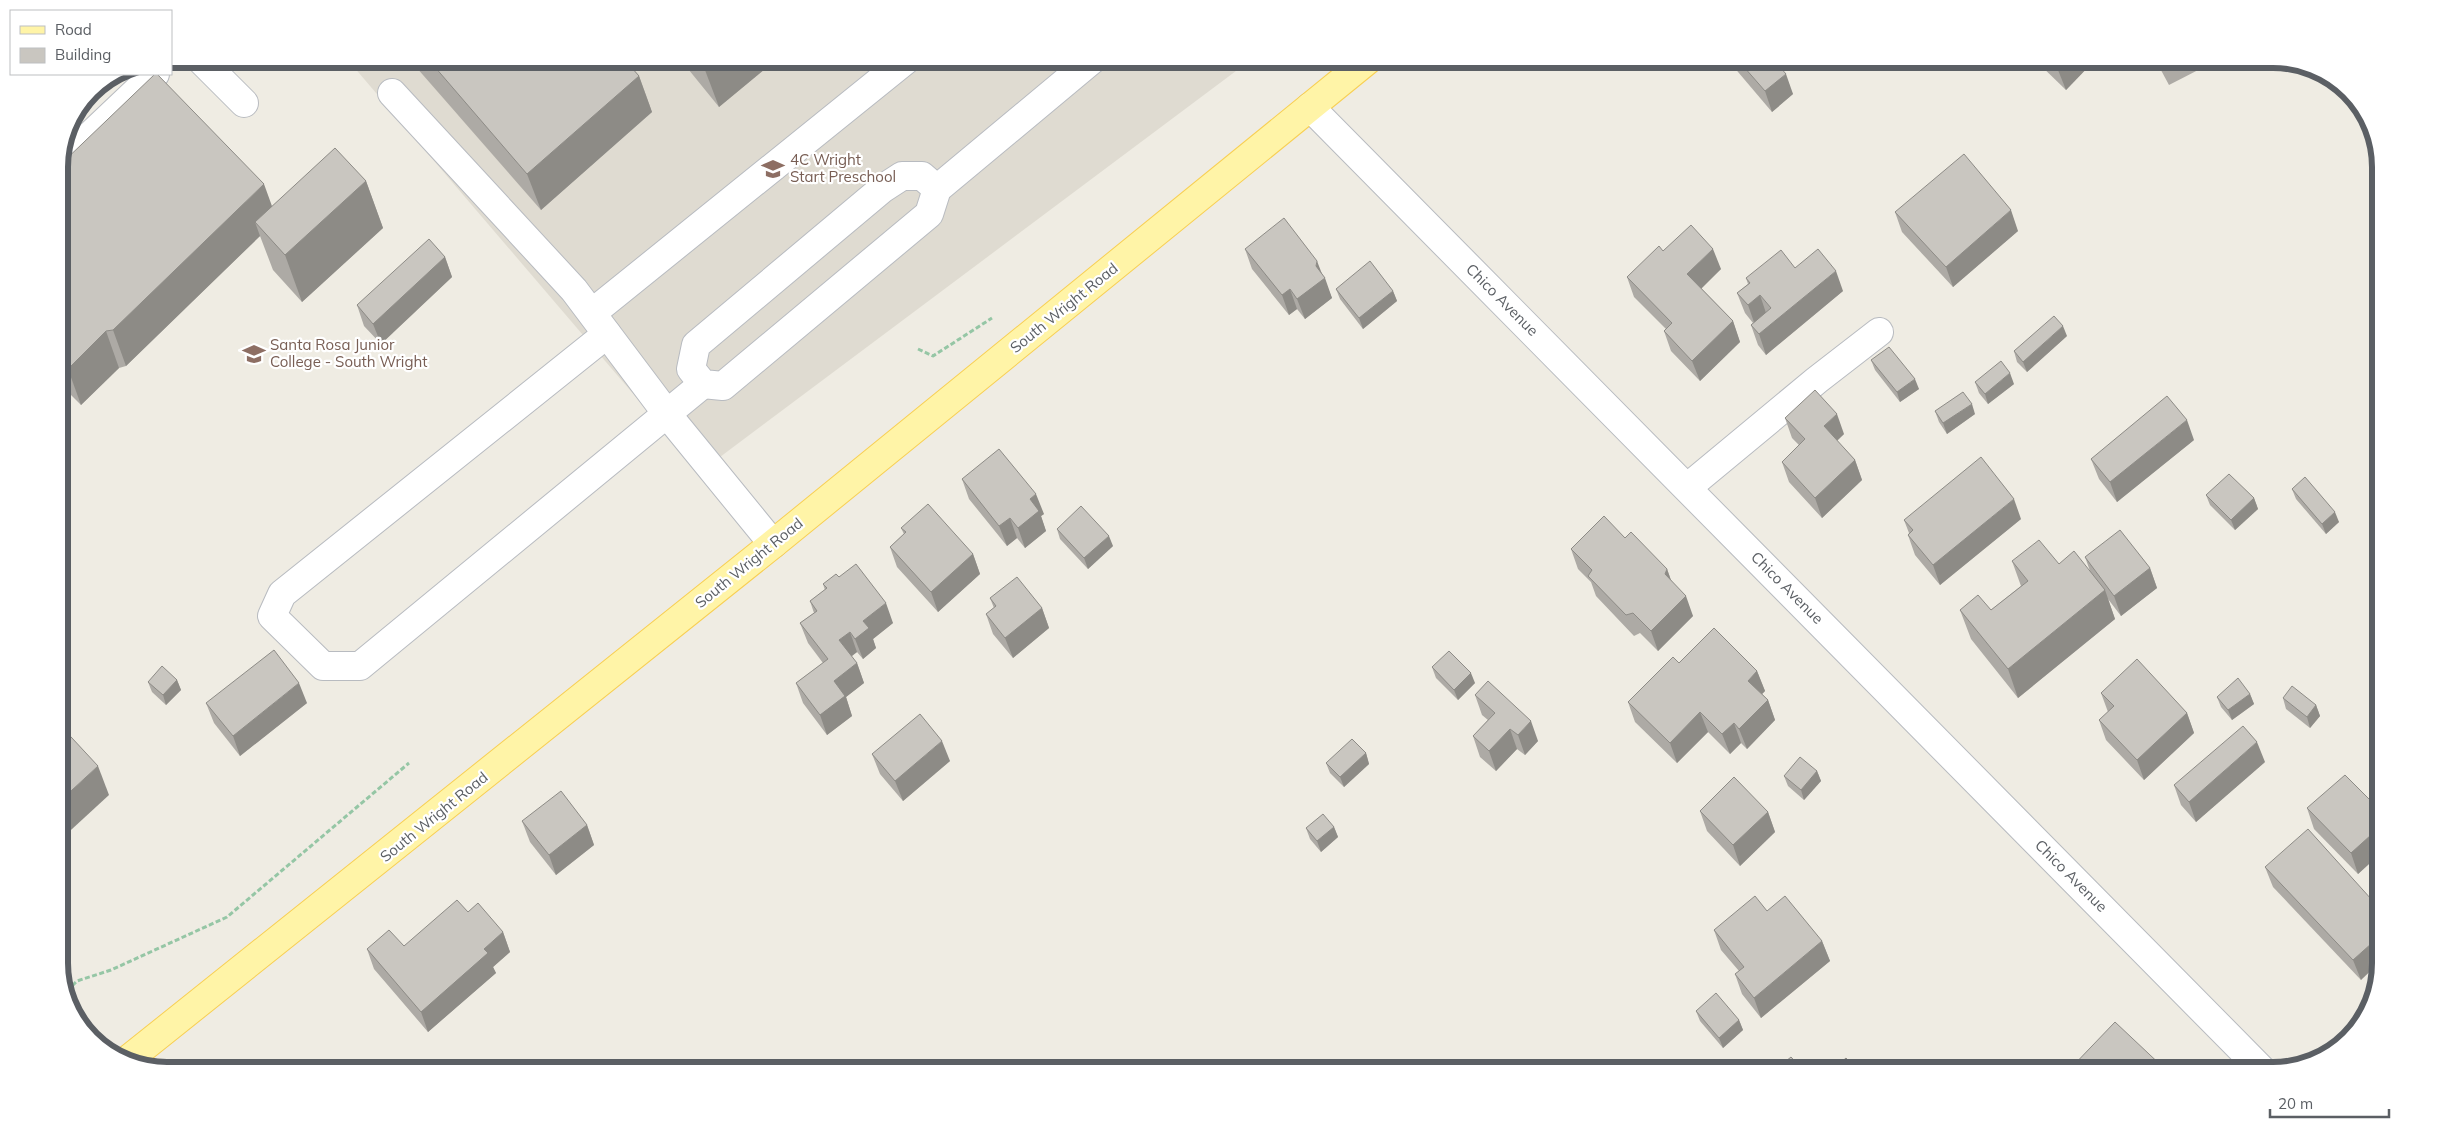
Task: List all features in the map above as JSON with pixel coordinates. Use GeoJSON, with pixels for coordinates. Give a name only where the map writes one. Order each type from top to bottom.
{"type":"FeatureCollection","features":[{"type":"Feature","properties":{"kind":"main road","name":"South Wright Road"},"geometry":{"type":"LineString","coordinates":[[133,1055],[773,544],[1358,68]]}},
{"type":"Feature","properties":{"kind":"street"},"geometry":{"type":"LineString","coordinates":[[209,68],[244,104]]}},
{"type":"Feature","properties":{"kind":"street"},"geometry":{"type":"LineString","coordinates":[[898,68],[282,594],[272,616],[323,666],[360,666],[703,384],[723,386],[929,214],[937,189],[1082,68]]}},
{"type":"Feature","properties":{"kind":"street"},"geometry":{"type":"LineString","coordinates":[[68,156],[154,75]]}},
{"type":"Feature","properties":{"kind":"street"},"geometry":{"type":"LineString","coordinates":[[392,93],[561,276],[600,323],[667,413],[773,544]]}},
{"type":"Feature","properties":{"kind":"street","name":"Chico Avenue"},"geometry":{"type":"LineString","coordinates":[[1310,107],[2254,1062]]}},
{"type":"Feature","properties":{"kind":"street"},"geometry":{"type":"LineString","coordinates":[[703,384],[691,369],[696,345],[882,189],[902,176],[922,176],[937,189]]}},
{"type":"Feature","properties":{"kind":"street"},"geometry":{"type":"LineString","coordinates":[[1688,488],[1817,380],[1879,332]]}},
{"type":"Feature","properties":{"kind":"path"},"geometry":{"type":"LineString","coordinates":[[71,987],[77,981],[111,970],[227,917],[409,763]]}},
{"type":"Feature","properties":{"kind":"shaded area","name":"4C Wright Start Preschool"},"geometry":{"type":"Polygon","coordinates":[[[355,68],[1240,68],[700,472],[355,68]]]}},
{"type":"Feature","properties":{"kind":"building"},"geometry":{"type":"Polygon","coordinates":[[[436,68],[632,68],[639,76],[527,174],[436,68]]]}},
{"type":"Feature","properties":{"kind":"building"},"geometry":{"type":"Polygon","coordinates":[[[1745,68],[1781,68],[1786,74],[1765,91],[1745,68]]]}},
{"type":"Feature","properties":{"kind":"building"},"geometry":{"type":"Polygon","coordinates":[[[154,75],[158,75],[264,184],[113,330],[106,331],[68,369],[68,160],[68,157],[154,75]]]}},
{"type":"Feature","properties":{"kind":"building"},"geometry":{"type":"Polygon","coordinates":[[[335,148],[366,181],[285,255],[255,222],[335,148]]]}},
{"type":"Feature","properties":{"kind":"building"},"geometry":{"type":"Polygon","coordinates":[[[1964,154],[2011,210],[1946,267],[1895,212],[1964,154]]]}},
{"type":"Feature","properties":{"kind":"building"},"geometry":{"type":"Polygon","coordinates":[[[1284,218],[1317,261],[1316,266],[1325,278],[1297,299],[1290,289],[1282,295],[1245,249],[1284,218]]]}},
{"type":"Feature","properties":{"kind":"building"},"geometry":{"type":"Polygon","coordinates":[[[1691,225],[1713,249],[1687,274],[1733,321],[1692,361],[1664,331],[1672,323],[1627,277],[1659,246],[1663,251],[1691,225]]]}},
{"type":"Feature","properties":{"kind":"building"},"geometry":{"type":"Polygon","coordinates":[[[429,239],[445,257],[373,324],[357,305],[429,239]]]}},
{"type":"Feature","properties":{"kind":"building"},"geometry":{"type":"Polygon","coordinates":[[[1818,249],[1836,271],[1759,334],[1751,325],[1771,308],[1760,295],[1748,305],[1737,293],[1750,283],[1746,278],[1781,250],[1795,268],[1818,249]]]}},
{"type":"Feature","properties":{"kind":"building"},"geometry":{"type":"Polygon","coordinates":[[[1370,261],[1393,291],[1359,318],[1336,289],[1370,261]]]}},
{"type":"Feature","properties":{"kind":"building"},"geometry":{"type":"Polygon","coordinates":[[[2054,316],[2063,326],[2023,362],[2014,351],[2054,316]]]}},
{"type":"Feature","properties":{"kind":"building"},"geometry":{"type":"Polygon","coordinates":[[[1889,347],[1915,379],[1897,392],[1871,360],[1889,347]]]}},
{"type":"Feature","properties":{"kind":"building"},"geometry":{"type":"Polygon","coordinates":[[[2001,361],[2010,373],[1985,394],[1975,382],[2001,361]]]}},
{"type":"Feature","properties":{"kind":"building"},"geometry":{"type":"Polygon","coordinates":[[[1815,390],[1837,414],[1824,426],[1855,460],[1815,498],[1782,462],[1805,439],[1785,418],[1815,390]]]}},
{"type":"Feature","properties":{"kind":"building"},"geometry":{"type":"Polygon","coordinates":[[[1963,392],[1972,404],[1943,423],[1935,411],[1963,392]]]}},
{"type":"Feature","properties":{"kind":"building"},"geometry":{"type":"Polygon","coordinates":[[[2167,396],[2187,420],[2110,482],[2091,459],[2167,396]]]}},
{"type":"Feature","properties":{"kind":"building"},"geometry":{"type":"Polygon","coordinates":[[[999,449],[1036,494],[1030,499],[1039,511],[1018,528],[1010,518],[999,526],[962,479],[999,449]]]}},
{"type":"Feature","properties":{"kind":"building"},"geometry":{"type":"Polygon","coordinates":[[[1981,457],[2014,499],[1933,565],[1908,535],[1913,530],[1904,520],[1981,457]]]}},
{"type":"Feature","properties":{"kind":"building"},"geometry":{"type":"Polygon","coordinates":[[[2229,474],[2254,498],[2231,520],[2206,495],[2229,474]]]}},
{"type":"Feature","properties":{"kind":"building"},"geometry":{"type":"Polygon","coordinates":[[[2305,477],[2335,512],[2322,524],[2292,489],[2305,477]]]}},
{"type":"Feature","properties":{"kind":"building"},"geometry":{"type":"Polygon","coordinates":[[[928,504],[973,554],[931,592],[890,547],[906,532],[901,528],[928,504]]]}},
{"type":"Feature","properties":{"kind":"building"},"geometry":{"type":"Polygon","coordinates":[[[1081,506],[1109,536],[1084,558],[1057,529],[1081,506]]]}},
{"type":"Feature","properties":{"kind":"building"},"geometry":{"type":"Polygon","coordinates":[[[1604,516],[1625,538],[1631,532],[1667,569],[1665,574],[1686,596],[1651,631],[1633,613],[1626,615],[1588,576],[1592,570],[1571,549],[1604,516]]]}},
{"type":"Feature","properties":{"kind":"building"},"geometry":{"type":"Polygon","coordinates":[[[2120,530],[2150,568],[2114,596],[2085,557],[2120,530]]]}},
{"type":"Feature","properties":{"kind":"building"},"geometry":{"type":"Polygon","coordinates":[[[2039,540],[2059,564],[2074,551],[2105,590],[2008,669],[1960,610],[1978,595],[1991,610],[2028,581],[2012,561],[2039,540]]]}},
{"type":"Feature","properties":{"kind":"building"},"geometry":{"type":"Polygon","coordinates":[[[856,564],[886,603],[863,621],[869,628],[855,639],[850,632],[839,640],[857,663],[834,681],[845,696],[820,715],[796,683],[828,659],[800,623],[817,611],[810,601],[827,588],[823,584],[836,574],[839,577],[856,564]]]}},
{"type":"Feature","properties":{"kind":"building"},"geometry":{"type":"Polygon","coordinates":[[[1017,577],[1042,608],[1005,638],[986,614],[996,606],[990,598],[1017,577]]]}},
{"type":"Feature","properties":{"kind":"building"},"geometry":{"type":"Polygon","coordinates":[[[1714,628],[1757,671],[1748,681],[1768,700],[1739,729],[1734,723],[1722,734],[1700,712],[1670,743],[1628,702],[1673,657],[1679,663],[1714,628]]]}},
{"type":"Feature","properties":{"kind":"building"},"geometry":{"type":"Polygon","coordinates":[[[274,650],[299,683],[233,736],[206,703],[274,650]]]}},
{"type":"Feature","properties":{"kind":"building"},"geometry":{"type":"Polygon","coordinates":[[[1449,651],[1471,673],[1454,690],[1432,667],[1449,651]]]}},
{"type":"Feature","properties":{"kind":"building"},"geometry":{"type":"Polygon","coordinates":[[[2137,659],[2187,713],[2137,760],[2099,720],[2114,706],[2101,693],[2137,659]]]}},
{"type":"Feature","properties":{"kind":"building"},"geometry":{"type":"Polygon","coordinates":[[[162,666],[177,680],[163,695],[148,682],[162,666]]]}},
{"type":"Feature","properties":{"kind":"building"},"geometry":{"type":"Polygon","coordinates":[[[2238,678],[2250,694],[2228,710],[2217,697],[2238,678]]]}},
{"type":"Feature","properties":{"kind":"building"},"geometry":{"type":"Polygon","coordinates":[[[1488,681],[1531,721],[1518,735],[1510,729],[1489,751],[1473,736],[1495,713],[1475,695],[1488,681]]]}},
{"type":"Feature","properties":{"kind":"building"},"geometry":{"type":"Polygon","coordinates":[[[2292,686],[2316,705],[2307,717],[2283,698],[2292,686]]]}},
{"type":"Feature","properties":{"kind":"building"},"geometry":{"type":"Polygon","coordinates":[[[920,714],[942,741],[895,781],[872,754],[920,714]]]}},
{"type":"Feature","properties":{"kind":"building"},"geometry":{"type":"Polygon","coordinates":[[[2243,726],[2257,742],[2189,802],[2174,785],[2243,726]]]}},
{"type":"Feature","properties":{"kind":"building"},"geometry":{"type":"Polygon","coordinates":[[[68,734],[98,766],[68,794],[68,734]]]}},
{"type":"Feature","properties":{"kind":"building"},"geometry":{"type":"Polygon","coordinates":[[[1352,739],[1366,753],[1340,777],[1326,763],[1352,739]]]}},
{"type":"Feature","properties":{"kind":"building"},"geometry":{"type":"Polygon","coordinates":[[[1800,757],[1817,771],[1801,790],[1784,776],[1800,757]]]}},
{"type":"Feature","properties":{"kind":"building"},"geometry":{"type":"Polygon","coordinates":[[[2345,775],[2372,802],[2372,834],[2351,853],[2307,808],[2345,775]]]}},
{"type":"Feature","properties":{"kind":"building"},"geometry":{"type":"Polygon","coordinates":[[[1734,777],[1768,812],[1733,845],[1700,811],[1734,777]]]}},
{"type":"Feature","properties":{"kind":"building"},"geometry":{"type":"Polygon","coordinates":[[[561,791],[587,825],[549,855],[522,821],[561,791]]]}},
{"type":"Feature","properties":{"kind":"building"},"geometry":{"type":"Polygon","coordinates":[[[1323,814],[1334,827],[1317,841],[1306,828],[1323,814]]]}},
{"type":"Feature","properties":{"kind":"building"},"geometry":{"type":"Polygon","coordinates":[[[2308,829],[2372,900],[2372,943],[2353,960],[2265,867],[2308,829]]]}},
{"type":"Feature","properties":{"kind":"building"},"geometry":{"type":"Polygon","coordinates":[[[1755,896],[1767,911],[1785,896],[1822,941],[1754,998],[1735,974],[1744,967],[1714,930],[1755,896]]]}},
{"type":"Feature","properties":{"kind":"building"},"geometry":{"type":"Polygon","coordinates":[[[457,900],[468,912],[478,903],[503,932],[484,949],[488,953],[421,1012],[367,949],[389,930],[404,946],[457,900]]]}},
{"type":"Feature","properties":{"kind":"building"},"geometry":{"type":"Polygon","coordinates":[[[1716,993],[1739,1020],[1719,1038],[1696,1011],[1716,993]]]}},
{"type":"Feature","properties":{"kind":"building"},"geometry":{"type":"Polygon","coordinates":[[[2115,1022],[2158,1062],[2077,1062],[2115,1022]]]}},
{"type":"Feature","properties":{"kind":"building"},"geometry":{"type":"Polygon","coordinates":[[[1791,1057],[1796,1062],[1785,1062],[1791,1057]]]}},
{"type":"Feature","properties":{"kind":"building"},"geometry":{"type":"Polygon","coordinates":[[[1846,1058],[1850,1062],[1841,1062],[1846,1058]]]}},
{"type":"Feature","properties":{"kind":"place","name":"4C Wright Start Preschool"},"geometry":{"type":"Point","coordinates":[773,169]}},
{"type":"Feature","properties":{"kind":"place","name":"Santa Rosa Junior College - South Wright"},"geometry":{"type":"Point","coordinates":[254,354]}}]}
